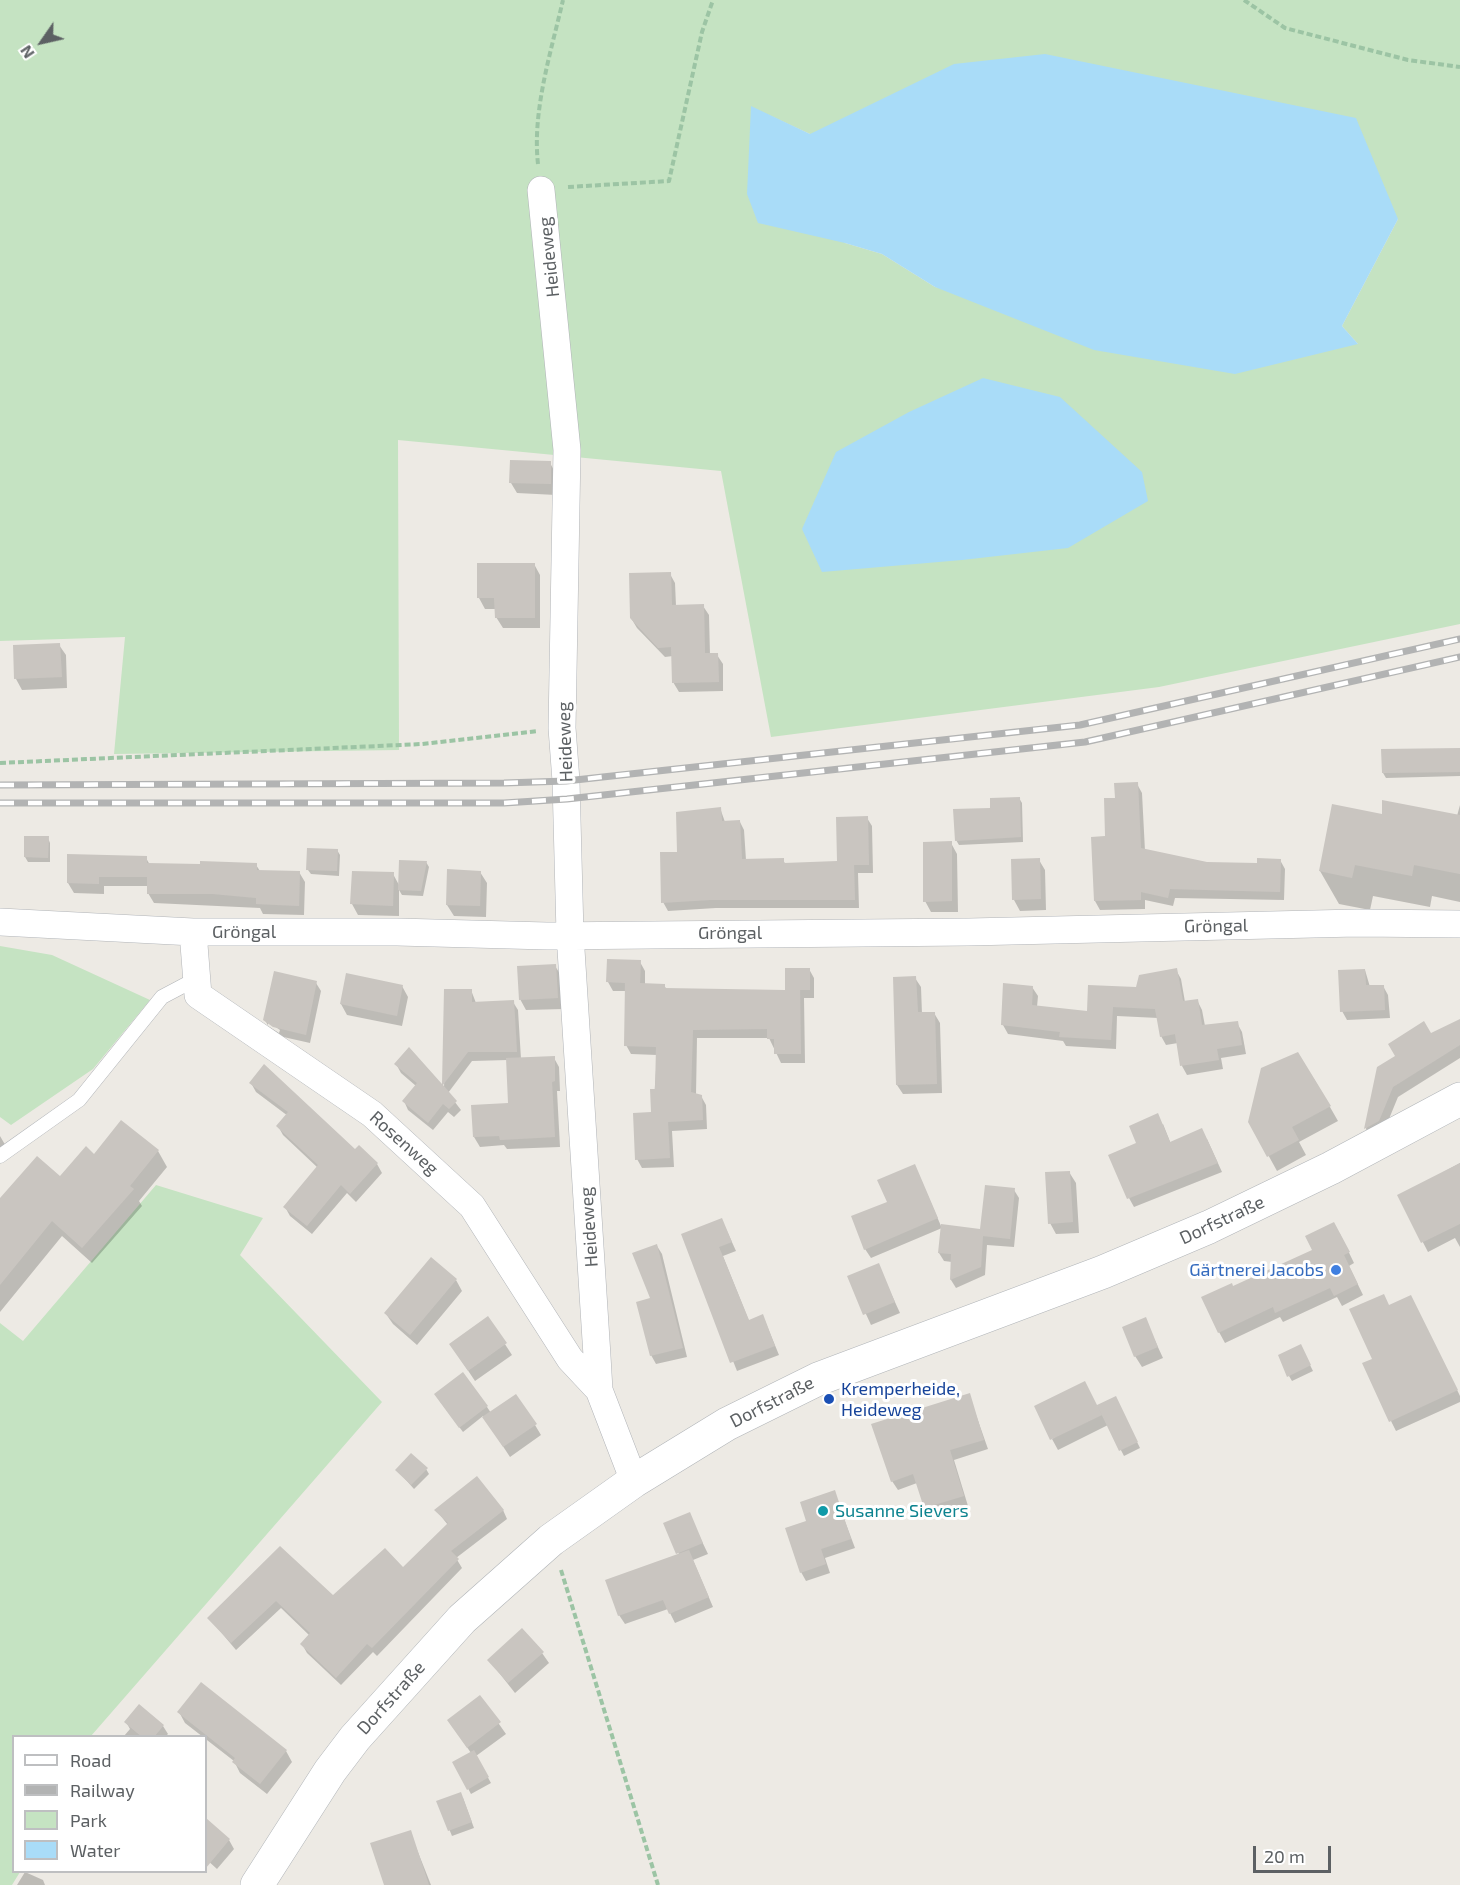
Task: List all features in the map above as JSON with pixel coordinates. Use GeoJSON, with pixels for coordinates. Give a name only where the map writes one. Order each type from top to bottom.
{"type":"FeatureCollection","features":[{"type":"Feature","properties":{"kind":"main road","name":"Dorfstraße"},"geometry":{"type":"LineString","coordinates":[[257,1885],[330,1771],[355,1738],[462,1619],[551,1540],[634,1481],[727,1424],[818,1379],[1103,1272],[1209,1227],[1331,1168],[1460,1099]]}},
{"type":"Feature","properties":{"kind":"street","name":"Heideweg"},"geometry":{"type":"LineString","coordinates":[[541,190],[567,450],[562,728],[570,934],[599,1390],[634,1481]]}},
{"type":"Feature","properties":{"kind":"street","name":"Gröngal"},"geometry":{"type":"LineString","coordinates":[[0,922],[193,932],[570,934],[969,932],[1346,923],[1460,924]]}},
{"type":"Feature","properties":{"kind":"street","name":"Rosenweg"},"geometry":{"type":"LineString","coordinates":[[193,932],[198,995],[372,1114],[472,1206],[570,1359],[599,1390]]}},
{"type":"Feature","properties":{"kind":"lane"},"geometry":{"type":"LineString","coordinates":[[0,1156],[79,1100],[162,997],[196,979]]}},
{"type":"Feature","properties":{"kind":"path","name":"Heideweg"},"geometry":{"type":"LineString","coordinates":[[541,190],[536,141],[550,56],[563,0]]}},
{"type":"Feature","properties":{"kind":"path"},"geometry":{"type":"LineString","coordinates":[[541,190],[596,184],[669,181],[702,33],[713,0]]}},
{"type":"Feature","properties":{"kind":"path"},"geometry":{"type":"LineString","coordinates":[[1244,0],[1285,28],[1408,60],[1460,67]]}},
{"type":"Feature","properties":{"kind":"path"},"geometry":{"type":"LineString","coordinates":[[0,763],[422,744],[562,728]]}},
{"type":"Feature","properties":{"kind":"path"},"geometry":{"type":"LineString","coordinates":[[551,1540],[577,1616],[658,1885]]}},
{"type":"Feature","properties":{"kind":"green space"},"geometry":{"type":"Polygon","coordinates":[[[0,0],[1460,0],[1460,624],[1159,687],[771,737],[721,471],[398,440],[399,750],[114,754],[125,637],[0,641],[0,0]],[[751,107],[845,243],[882,254],[935,287],[1358,344],[1342,326],[1398,219],[810,134],[751,107]]]}},
{"type":"Feature","properties":{"kind":"green space"},"geometry":{"type":"Polygon","coordinates":[[[0,946],[52,955],[150,1000],[93,1069],[11,1125],[0,1117],[0,946]]]}},
{"type":"Feature","properties":{"kind":"green space"},"geometry":{"type":"Polygon","coordinates":[[[156,1185],[263,1218],[240,1255],[382,1402],[92,1735],[12,1735],[12,1873],[19,1873],[12,1885],[0,1885],[0,1323],[23,1341],[156,1185]]]}},
{"type":"Feature","properties":{"kind":"water"},"geometry":{"type":"Polygon","coordinates":[[[1045,54],[1356,118],[1398,219],[1342,326],[1358,344],[1235,374],[1094,350],[935,287],[882,254],[758,223],[747,194],[751,106],[810,134],[954,64],[1045,54]]]}},
{"type":"Feature","properties":{"kind":"water"},"geometry":{"type":"Polygon","coordinates":[[[983,378],[1060,397],[1142,472],[1148,501],[1068,548],[822,572],[802,529],[836,452],[909,412],[983,378]]]}},
{"type":"Feature","properties":{"kind":"building"},"geometry":{"type":"Polygon","coordinates":[[[510,460],[551,461],[551,484],[509,483],[510,460]]]}},
{"type":"Feature","properties":{"kind":"building"},"geometry":{"type":"Polygon","coordinates":[[[477,563],[535,563],[535,618],[495,618],[494,598],[477,598],[477,563]]]}},
{"type":"Feature","properties":{"kind":"building"},"geometry":{"type":"Polygon","coordinates":[[[671,572],[672,605],[704,604],[705,653],[718,653],[719,682],[672,683],[671,647],[658,648],[630,618],[629,573],[671,572]]]}},
{"type":"Feature","properties":{"kind":"building"},"geometry":{"type":"Polygon","coordinates":[[[60,643],[62,677],[14,679],[13,645],[60,643]]]}},
{"type":"Feature","properties":{"kind":"building"},"geometry":{"type":"Polygon","coordinates":[[[1460,748],[1460,772],[1382,773],[1381,749],[1460,748]]]}},
{"type":"Feature","properties":{"kind":"building"},"geometry":{"type":"Polygon","coordinates":[[[1138,782],[1141,848],[1207,862],[1257,863],[1257,858],[1281,859],[1280,892],[1170,889],[1168,898],[1141,892],[1141,900],[1094,901],[1091,837],[1105,836],[1104,798],[1115,798],[1114,783],[1138,782]]]}},
{"type":"Feature","properties":{"kind":"building"},"geometry":{"type":"Polygon","coordinates":[[[1020,797],[1021,837],[955,841],[953,809],[990,808],[990,798],[1020,797]]]}},
{"type":"Feature","properties":{"kind":"building"},"geometry":{"type":"Polygon","coordinates":[[[1382,800],[1460,815],[1460,874],[1414,865],[1412,876],[1355,865],[1352,878],[1319,871],[1332,804],[1382,814],[1382,800]]]}},
{"type":"Feature","properties":{"kind":"building"},"geometry":{"type":"Polygon","coordinates":[[[721,807],[722,821],[740,820],[742,859],[784,858],[784,863],[837,861],[836,817],[868,816],[869,865],[854,865],[855,900],[710,900],[661,903],[660,852],[677,852],[676,812],[721,807]]]}},
{"type":"Feature","properties":{"kind":"building"},"geometry":{"type":"Polygon","coordinates":[[[24,836],[49,836],[48,858],[24,857],[24,836]]]}},
{"type":"Feature","properties":{"kind":"building"},"geometry":{"type":"Polygon","coordinates":[[[952,841],[952,901],[923,902],[923,842],[952,841]]]}},
{"type":"Feature","properties":{"kind":"building"},"geometry":{"type":"Polygon","coordinates":[[[307,848],[338,849],[337,871],[306,870],[307,848]]]}},
{"type":"Feature","properties":{"kind":"building"},"geometry":{"type":"Polygon","coordinates":[[[67,854],[147,856],[147,863],[200,864],[200,861],[257,863],[257,870],[300,871],[299,906],[256,904],[256,898],[213,894],[147,894],[147,877],[99,877],[99,884],[67,883],[67,854]]]}},
{"type":"Feature","properties":{"kind":"building"},"geometry":{"type":"Polygon","coordinates":[[[1040,858],[1041,899],[1012,900],[1011,859],[1040,858]]]}},
{"type":"Feature","properties":{"kind":"building"},"geometry":{"type":"Polygon","coordinates":[[[399,860],[427,861],[421,891],[398,890],[399,860]]]}},
{"type":"Feature","properties":{"kind":"building"},"geometry":{"type":"Polygon","coordinates":[[[447,869],[481,871],[480,906],[446,905],[447,869]]]}},
{"type":"Feature","properties":{"kind":"building"},"geometry":{"type":"Polygon","coordinates":[[[352,871],[394,872],[393,906],[350,904],[352,871]]]}},
{"type":"Feature","properties":{"kind":"building"},"geometry":{"type":"Polygon","coordinates":[[[607,959],[641,960],[640,983],[665,984],[665,988],[785,990],[785,968],[810,968],[810,990],[800,990],[801,1054],[774,1054],[774,1039],[767,1039],[767,1029],[693,1030],[691,1092],[702,1095],[703,1120],[668,1122],[670,1158],[635,1160],[633,1113],[651,1112],[650,1089],[655,1089],[656,1047],[624,1046],[625,983],[606,982],[607,959]]]}},
{"type":"Feature","properties":{"kind":"building"},"geometry":{"type":"Polygon","coordinates":[[[556,964],[558,998],[519,1000],[517,966],[556,964]]]}},
{"type":"Feature","properties":{"kind":"building"},"geometry":{"type":"Polygon","coordinates":[[[1177,968],[1183,1001],[1198,999],[1202,1025],[1238,1021],[1242,1045],[1217,1049],[1219,1060],[1180,1066],[1175,1034],[1160,1037],[1155,1009],[1113,1007],[1111,1040],[1059,1037],[1060,1032],[1001,1025],[1003,983],[1033,986],[1032,1005],[1087,1011],[1088,985],[1136,987],[1139,975],[1177,968]]]}},
{"type":"Feature","properties":{"kind":"building"},"geometry":{"type":"Polygon","coordinates":[[[1365,969],[1366,985],[1384,985],[1385,1010],[1340,1012],[1338,970],[1365,969]]]}},
{"type":"Feature","properties":{"kind":"building"},"geometry":{"type":"Polygon","coordinates":[[[274,971],[317,981],[306,1035],[273,1027],[263,1020],[274,971]]]}},
{"type":"Feature","properties":{"kind":"building"},"geometry":{"type":"Polygon","coordinates":[[[346,973],[403,985],[397,1016],[340,1004],[346,973]]]}},
{"type":"Feature","properties":{"kind":"building"},"geometry":{"type":"Polygon","coordinates":[[[916,976],[918,1012],[935,1012],[937,1084],[896,1085],[893,977],[916,976]]]}},
{"type":"Feature","properties":{"kind":"building"},"geometry":{"type":"Polygon","coordinates":[[[444,989],[472,989],[472,1002],[514,1000],[517,1052],[468,1052],[443,1085],[457,1101],[449,1109],[443,1104],[428,1123],[402,1101],[417,1083],[394,1064],[409,1047],[442,1084],[444,989]]]}},
{"type":"Feature","properties":{"kind":"building"},"geometry":{"type":"Polygon","coordinates":[[[1460,1019],[1460,1045],[1393,1087],[1379,1121],[1364,1129],[1377,1067],[1395,1056],[1388,1044],[1424,1021],[1431,1033],[1460,1019]]]}},
{"type":"Feature","properties":{"kind":"building"},"geometry":{"type":"Polygon","coordinates":[[[1298,1052],[1331,1106],[1292,1127],[1299,1140],[1267,1157],[1248,1122],[1261,1068],[1298,1052]]]}},
{"type":"Feature","properties":{"kind":"building"},"geometry":{"type":"Polygon","coordinates":[[[555,1056],[555,1081],[552,1082],[555,1137],[500,1140],[499,1136],[473,1137],[471,1105],[508,1103],[506,1058],[555,1056]]]}},
{"type":"Feature","properties":{"kind":"building"},"geometry":{"type":"Polygon","coordinates":[[[264,1064],[355,1149],[359,1145],[378,1163],[350,1194],[341,1185],[307,1226],[283,1207],[318,1165],[276,1126],[288,1112],[249,1083],[264,1064]]]}},
{"type":"Feature","properties":{"kind":"building"},"geometry":{"type":"Polygon","coordinates":[[[1158,1113],[1170,1142],[1202,1128],[1218,1163],[1127,1199],[1108,1155],[1136,1143],[1129,1126],[1158,1113]]]}},
{"type":"Feature","properties":{"kind":"building"},"geometry":{"type":"Polygon","coordinates":[[[121,1120],[159,1150],[130,1186],[134,1189],[82,1248],[52,1221],[0,1285],[0,1198],[37,1156],[60,1176],[86,1146],[94,1154],[121,1120]]]}},
{"type":"Feature","properties":{"kind":"building"},"geometry":{"type":"Polygon","coordinates":[[[1460,1163],[1460,1224],[1421,1243],[1397,1195],[1460,1163]]]}},
{"type":"Feature","properties":{"kind":"building"},"geometry":{"type":"Polygon","coordinates":[[[915,1164],[938,1218],[864,1250],[851,1216],[887,1202],[877,1180],[915,1164]]]}},
{"type":"Feature","properties":{"kind":"building"},"geometry":{"type":"Polygon","coordinates":[[[1070,1171],[1073,1222],[1048,1224],[1045,1172],[1070,1171]]]}},
{"type":"Feature","properties":{"kind":"building"},"geometry":{"type":"Polygon","coordinates":[[[985,1185],[1015,1188],[1010,1239],[983,1236],[981,1267],[950,1280],[951,1254],[938,1253],[941,1224],[980,1229],[985,1185]]]}},
{"type":"Feature","properties":{"kind":"building"},"geometry":{"type":"Polygon","coordinates":[[[722,1218],[732,1242],[719,1247],[749,1320],[763,1314],[775,1346],[730,1363],[681,1234],[722,1218]]]}},
{"type":"Feature","properties":{"kind":"building"},"geometry":{"type":"Polygon","coordinates":[[[1334,1222],[1350,1252],[1344,1255],[1358,1284],[1334,1296],[1330,1288],[1275,1313],[1273,1307],[1218,1333],[1201,1297],[1232,1283],[1233,1286],[1312,1250],[1305,1236],[1334,1222]]]}},
{"type":"Feature","properties":{"kind":"building"},"geometry":{"type":"Polygon","coordinates":[[[657,1244],[683,1348],[650,1356],[636,1302],[650,1298],[632,1253],[657,1244]]]}},
{"type":"Feature","properties":{"kind":"building"},"geometry":{"type":"Polygon","coordinates":[[[431,1257],[457,1279],[410,1335],[384,1313],[431,1257]]]}},
{"type":"Feature","properties":{"kind":"building"},"geometry":{"type":"Polygon","coordinates":[[[879,1263],[895,1302],[863,1315],[847,1276],[879,1263]]]}},
{"type":"Feature","properties":{"kind":"building"},"geometry":{"type":"Polygon","coordinates":[[[1384,1294],[1389,1305],[1411,1295],[1458,1390],[1389,1422],[1362,1363],[1372,1359],[1349,1309],[1384,1294]]]}},
{"type":"Feature","properties":{"kind":"building"},"geometry":{"type":"Polygon","coordinates":[[[488,1316],[507,1343],[468,1371],[449,1344],[488,1316]]]}},
{"type":"Feature","properties":{"kind":"building"},"geometry":{"type":"Polygon","coordinates":[[[1146,1317],[1158,1347],[1134,1357],[1122,1327],[1146,1317]]]}},
{"type":"Feature","properties":{"kind":"building"},"geometry":{"type":"Polygon","coordinates":[[[1301,1344],[1311,1365],[1287,1377],[1278,1355],[1301,1344]]]}},
{"type":"Feature","properties":{"kind":"building"},"geometry":{"type":"Polygon","coordinates":[[[463,1372],[488,1406],[459,1428],[434,1394],[463,1372]]]}},
{"type":"Feature","properties":{"kind":"building"},"geometry":{"type":"Polygon","coordinates":[[[1085,1381],[1102,1415],[1050,1440],[1034,1406],[1085,1381]]]}},
{"type":"Feature","properties":{"kind":"building"},"geometry":{"type":"Polygon","coordinates":[[[970,1393],[984,1440],[950,1450],[964,1496],[924,1508],[913,1474],[891,1482],[871,1424],[970,1393]]]}},
{"type":"Feature","properties":{"kind":"building"},"geometry":{"type":"Polygon","coordinates":[[[516,1394],[537,1424],[503,1447],[482,1417],[516,1394]]]}},
{"type":"Feature","properties":{"kind":"building"},"geometry":{"type":"Polygon","coordinates":[[[1116,1396],[1138,1442],[1119,1451],[1097,1405],[1116,1396]]]}},
{"type":"Feature","properties":{"kind":"building"},"geometry":{"type":"Polygon","coordinates":[[[411,1453],[428,1468],[411,1485],[395,1470],[411,1453]]]}},
{"type":"Feature","properties":{"kind":"building"},"geometry":{"type":"Polygon","coordinates":[[[477,1476],[504,1510],[451,1551],[459,1559],[372,1648],[367,1644],[336,1678],[300,1644],[310,1633],[276,1601],[231,1643],[207,1618],[280,1546],[333,1595],[385,1548],[403,1567],[448,1523],[434,1510],[477,1476]]]}},
{"type":"Feature","properties":{"kind":"building","name":"Susanne Sievers"},"geometry":{"type":"Polygon","coordinates":[[[835,1490],[851,1539],[821,1549],[826,1564],[800,1573],[785,1528],[806,1521],[800,1502],[835,1490]]]}},
{"type":"Feature","properties":{"kind":"building"},"geometry":{"type":"Polygon","coordinates":[[[690,1512],[703,1543],[676,1554],[663,1523],[690,1512]]]}},
{"type":"Feature","properties":{"kind":"building"},"geometry":{"type":"Polygon","coordinates":[[[689,1550],[709,1597],[669,1614],[663,1600],[618,1616],[605,1580],[689,1550]]]}},
{"type":"Feature","properties":{"kind":"building"},"geometry":{"type":"Polygon","coordinates":[[[522,1628],[544,1652],[508,1683],[487,1660],[522,1628]]]}},
{"type":"Feature","properties":{"kind":"building"},"geometry":{"type":"Polygon","coordinates":[[[201,1682],[287,1750],[260,1784],[232,1762],[235,1758],[177,1712],[201,1682]]]}},
{"type":"Feature","properties":{"kind":"building"},"geometry":{"type":"Polygon","coordinates":[[[480,1695],[501,1722],[467,1748],[447,1720],[480,1695]]]}},
{"type":"Feature","properties":{"kind":"building"},"geometry":{"type":"Polygon","coordinates":[[[139,1704],[164,1725],[156,1735],[140,1735],[124,1722],[139,1704]]]}},
{"type":"Feature","properties":{"kind":"building"},"geometry":{"type":"Polygon","coordinates":[[[474,1750],[489,1777],[467,1790],[452,1762],[474,1750]]]}},
{"type":"Feature","properties":{"kind":"building"},"geometry":{"type":"Polygon","coordinates":[[[461,1792],[472,1822],[448,1831],[436,1801],[461,1792]]]}},
{"type":"Feature","properties":{"kind":"building"},"geometry":{"type":"Polygon","coordinates":[[[207,1819],[230,1839],[207,1867],[207,1819]]]}},
{"type":"Feature","properties":{"kind":"building"},"geometry":{"type":"Polygon","coordinates":[[[411,1830],[429,1885],[384,1885],[370,1843],[411,1830]]]}},
{"type":"Feature","properties":{"kind":"railway"},"geometry":{"type":"LineString","coordinates":[[0,785],[566,781],[1080,725],[1460,639]]}},
{"type":"Feature","properties":{"kind":"railway"},"geometry":{"type":"LineString","coordinates":[[0,803],[504,803],[567,799],[1085,742],[1460,657]]}},
{"type":"Feature","properties":{"kind":"place","name":"Gärtnerei Jacobs"},"geometry":{"type":"Point","coordinates":[1336,1270]}},
{"type":"Feature","properties":{"kind":"place","name":"Kremperheide, Heideweg"},"geometry":{"type":"Point","coordinates":[829,1399]}},
{"type":"Feature","properties":{"kind":"place","name":"Susanne Sievers"},"geometry":{"type":"Point","coordinates":[823,1511]}}]}
